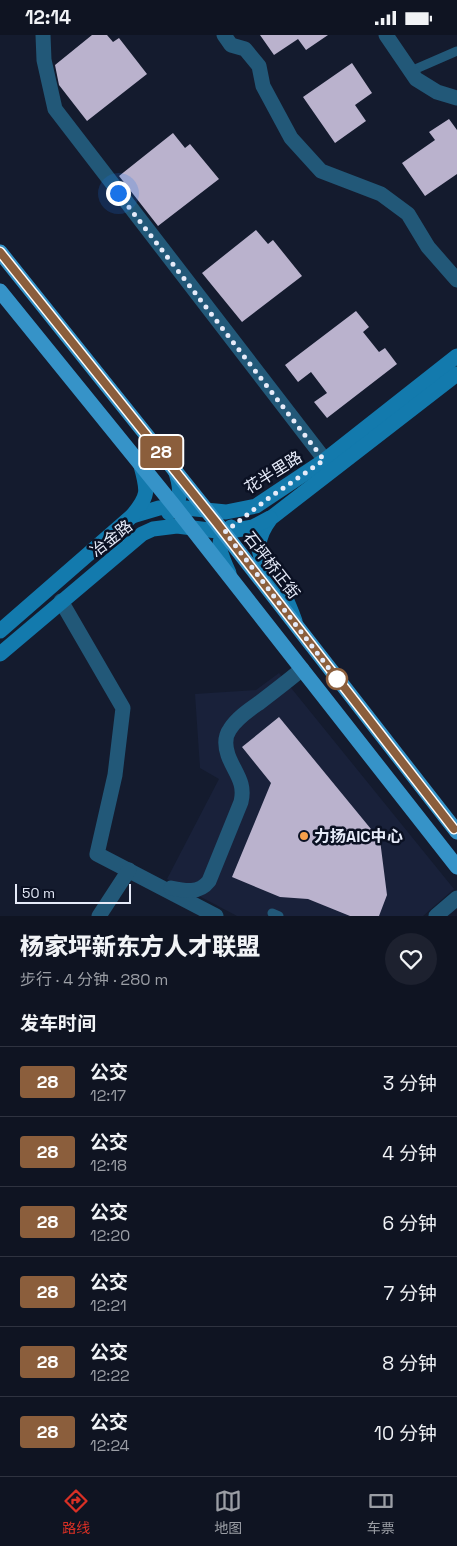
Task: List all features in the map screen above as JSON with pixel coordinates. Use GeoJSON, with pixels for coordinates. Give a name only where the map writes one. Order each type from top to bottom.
{"type":"FeatureCollection","features":[{"type":"Feature","properties":{"kind":"main road","name":"石坪桥正街"},"geometry":{"type":"LineString","coordinates":[[0,252],[225,532],[457,832]]}},
{"type":"Feature","properties":{"kind":"main road"},"geometry":{"type":"LineString","coordinates":[[0,291],[175,507],[457,867]]}},
{"type":"Feature","properties":{"kind":"main road","name":"花半里路"},"geometry":{"type":"LineString","coordinates":[[132,516],[152,510],[175,507],[208,512],[226,512],[256,506],[324,460],[457,356]]}},
{"type":"Feature","properties":{"kind":"main road","name":"花半里路"},"geometry":{"type":"LineString","coordinates":[[299,629],[286,598],[262,562],[259,554],[260,537],[271,518],[457,374]]}},
{"type":"Feature","properties":{"kind":"main road","name":"冶金路"},"geometry":{"type":"LineString","coordinates":[[0,631],[132,516],[143,503],[146,493],[146,484],[141,466]]}},
{"type":"Feature","properties":{"kind":"main road"},"geometry":{"type":"LineString","coordinates":[[142,534],[175,507],[178,501],[180,489],[174,469]]}},
{"type":"Feature","properties":{"kind":"main road"},"geometry":{"type":"LineString","coordinates":[[232,580],[219,543],[225,532],[266,500]]}},
{"type":"Feature","properties":{"kind":"main road","name":"冶金路"},"geometry":{"type":"LineString","coordinates":[[0,654],[142,534],[153,529],[177,526],[225,532],[253,527],[271,518]]}},
{"type":"Feature","properties":{"kind":"street"},"geometry":{"type":"LineString","coordinates":[[43,35],[44,60],[55,109],[324,460]]}},
{"type":"Feature","properties":{"kind":"street"},"geometry":{"type":"LineString","coordinates":[[224,35],[231,45],[245,49],[259,66],[263,86],[290,138],[321,171],[381,194],[408,214],[428,247],[457,280]]}},
{"type":"Feature","properties":{"kind":"street"},"geometry":{"type":"LineString","coordinates":[[386,35],[416,79],[437,92],[457,98]]}},
{"type":"Feature","properties":{"kind":"street"},"geometry":{"type":"LineString","coordinates":[[62,601],[123,707],[116,775],[98,854],[216,916]]}},
{"type":"Feature","properties":{"kind":"street"},"geometry":{"type":"LineString","coordinates":[[155,884],[187,891],[200,889],[209,881],[243,797],[241,781],[227,754],[226,738],[230,729],[244,714],[302,669]]}},
{"type":"Feature","properties":{"kind":"street"},"geometry":{"type":"LineString","coordinates":[[99,916],[128,870]]}},
{"type":"Feature","properties":{"kind":"street"},"geometry":{"type":"LineString","coordinates":[[436,916],[457,898]]}},
{"type":"Feature","properties":{"kind":"lane"},"geometry":{"type":"LineString","coordinates":[[411,71],[457,51]]}},
{"type":"Feature","properties":{"kind":"shaded area","name":"力扬AIC中心"},"geometry":{"type":"Polygon","coordinates":[[[279,673],[454,889],[423,916],[237,916],[167,879],[219,779],[200,768],[195,694],[256,690],[279,673]]]}},
{"type":"Feature","properties":{"kind":"building"},"geometry":{"type":"Polygon","coordinates":[[[92,35],[107,35],[113,42],[119,38],[147,74],[87,121],[59,85],[55,65],[92,35]]]}},
{"type":"Feature","properties":{"kind":"building"},"geometry":{"type":"Polygon","coordinates":[[[260,35],[328,35],[306,50],[298,39],[274,55],[260,35]]]}},
{"type":"Feature","properties":{"kind":"building"},"geometry":{"type":"Polygon","coordinates":[[[352,63],[372,93],[355,105],[366,121],[335,143],[303,97],[352,63]]]}},
{"type":"Feature","properties":{"kind":"building"},"geometry":{"type":"Polygon","coordinates":[[[449,119],[457,130],[457,174],[425,196],[402,163],[435,140],[429,132],[449,119]]]}},
{"type":"Feature","properties":{"kind":"building"},"geometry":{"type":"Polygon","coordinates":[[[173,133],[185,148],[190,144],[219,179],[158,226],[119,176],[173,133]]]}},
{"type":"Feature","properties":{"kind":"building"},"geometry":{"type":"Polygon","coordinates":[[[256,230],[268,244],[273,240],[302,276],[242,322],[202,273],[256,230]]]}},
{"type":"Feature","properties":{"kind":"building"},"geometry":{"type":"Polygon","coordinates":[[[356,311],[369,327],[363,332],[379,352],[385,348],[397,364],[327,418],[314,402],[327,393],[311,372],[298,382],[285,365],[356,311]]]}},
{"type":"Feature","properties":{"kind":"building"},"geometry":{"type":"Polygon","coordinates":[[[279,717],[380,840],[387,895],[379,916],[350,916],[308,899],[280,897],[232,877],[271,783],[242,747],[279,717]]]}},
{"type":"Feature","properties":{"kind":"bus line","name":"28"},"geometry":{"type":"LineString","coordinates":[[0,252],[216,522],[454,829]]}},
{"type":"Feature","properties":{"kind":"place","name":"力扬AIC中心"},"geometry":{"type":"Point","coordinates":[304,836]}},
{"type":"Feature","properties":{"kind":"route"},"geometry":{"type":"LineString","coordinates":[[118,193],[324,460],[266,500],[225,532],[337,679]]}}]}
